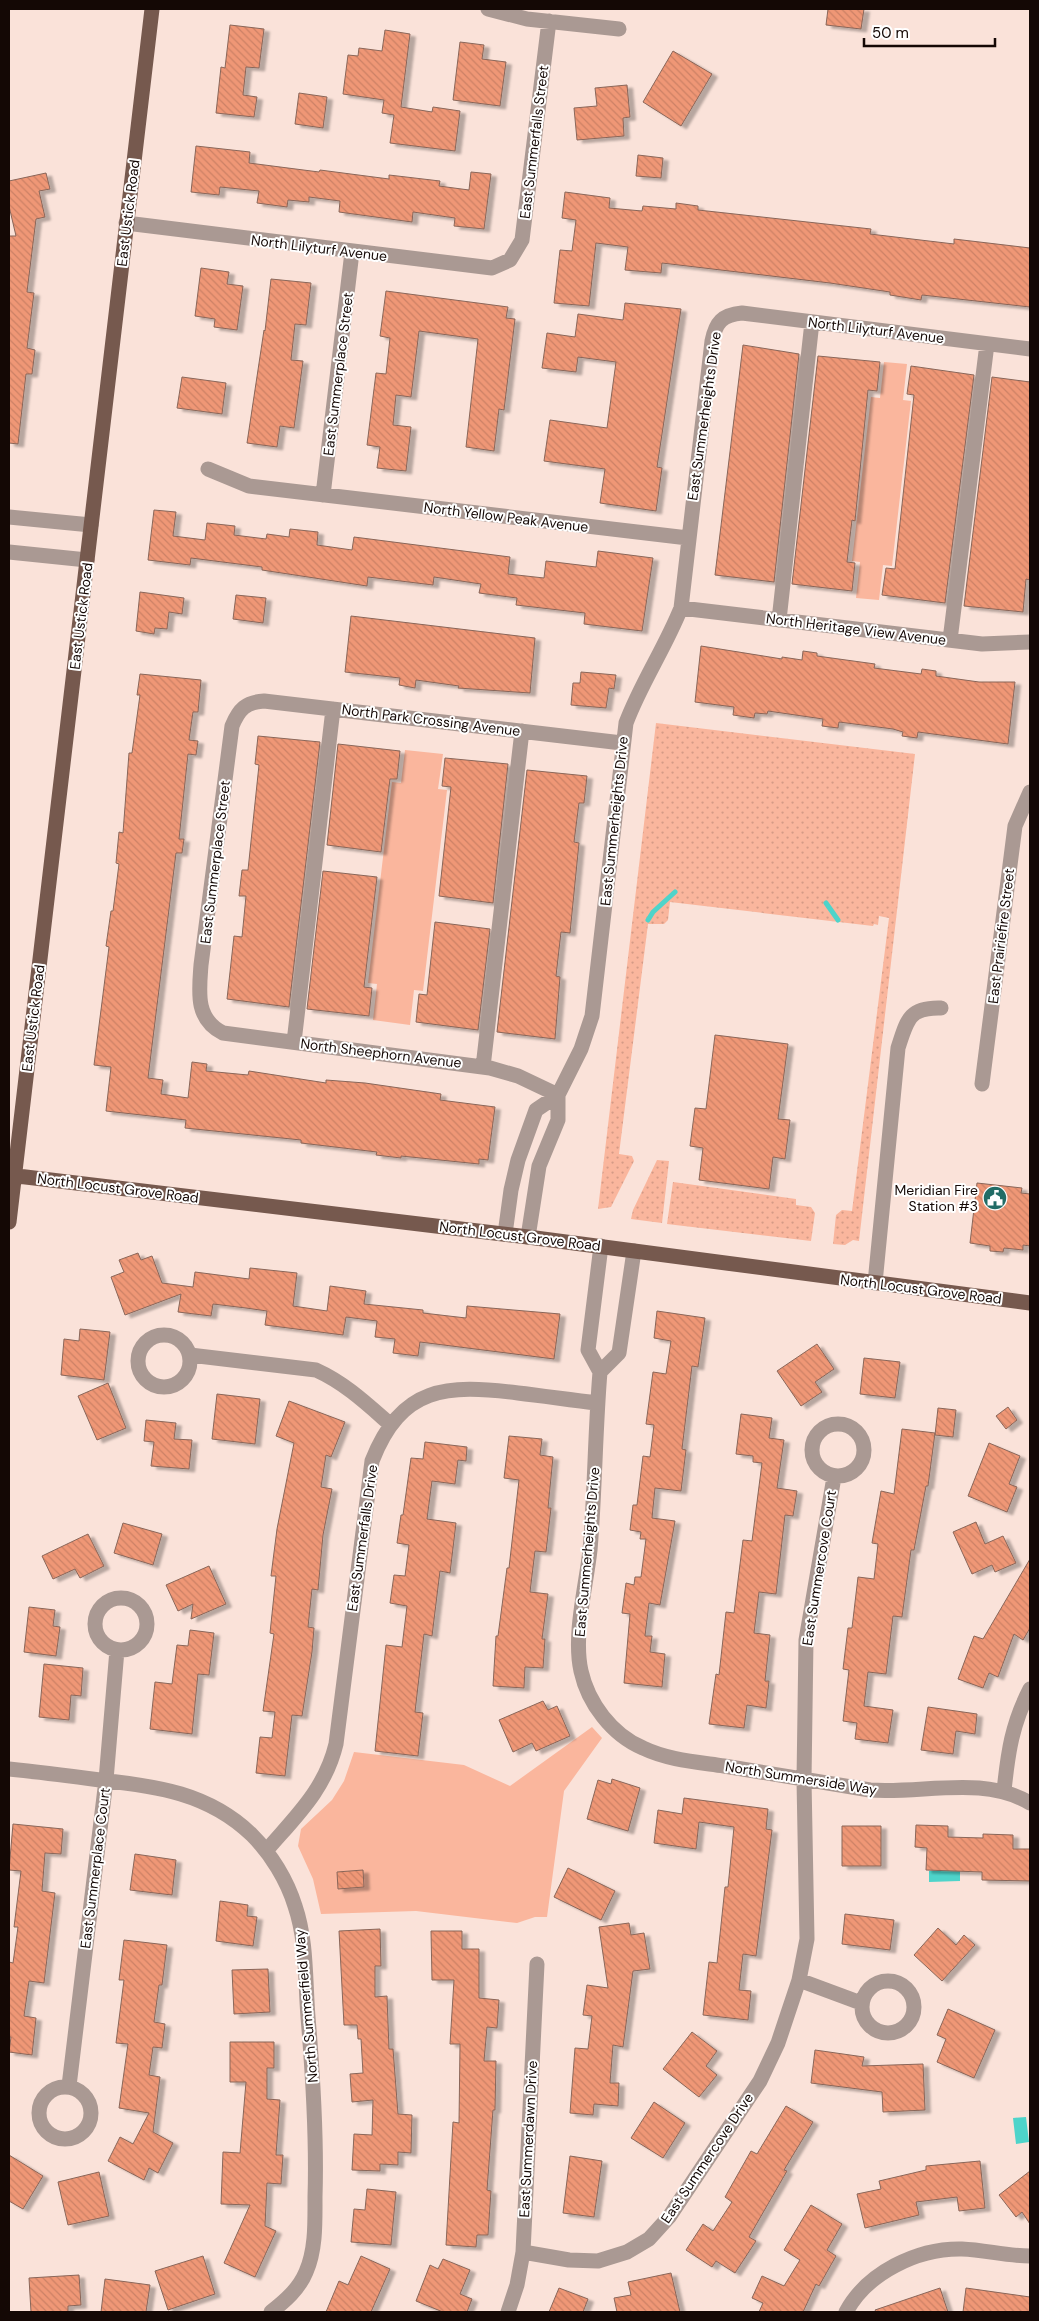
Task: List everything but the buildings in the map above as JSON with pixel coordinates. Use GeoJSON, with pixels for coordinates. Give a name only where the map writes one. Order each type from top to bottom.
{"type":"FeatureCollection","features":[{"type":"Feature","properties":{"kind":"main road","name":"East Ustick Road"},"geometry":{"type":"LineString","coordinates":[[9,1222],[11,1176],[87,560],[152,9]]}},
{"type":"Feature","properties":{"kind":"main road","name":"North Locust Grove Road"},"geometry":{"type":"LineString","coordinates":[[11,1176],[505,1234],[875,1283],[1030,1299]]}},
{"type":"Feature","properties":{"kind":"street"},"geometry":{"type":"LineString","coordinates":[[488,9],[527,19],[619,29]]}},
{"type":"Feature","properties":{"kind":"street","name":"East Summerfalls Street"},"geometry":{"type":"LineString","coordinates":[[510,260],[522,240],[549,21]]}},
{"type":"Feature","properties":{"kind":"street","name":"North Lilyturf Avenue"},"geometry":{"type":"LineString","coordinates":[[126,223],[492,268],[510,260]]}},
{"type":"Feature","properties":{"kind":"street","name":"East Summerplace Street"},"geometry":{"type":"LineString","coordinates":[[323,495],[352,252]]}},
{"type":"Feature","properties":{"kind":"street","name":"North Lilyturf Avenue"},"geometry":{"type":"LineString","coordinates":[[723,318],[742,313],[1030,349]]}},
{"type":"Feature","properties":{"kind":"street","name":"East Summerheights Drive"},"geometry":{"type":"LineString","coordinates":[[528,1237],[539,1166],[558,1120],[558,1095],[580,1049],[592,1016],[622,743],[632,707],[670,635],[681,608],[712,341],[715,328],[723,318]]}},
{"type":"Feature","properties":{"kind":"street"},"geometry":{"type":"LineString","coordinates":[[779,620],[812,322]]}},
{"type":"Feature","properties":{"kind":"street"},"geometry":{"type":"LineString","coordinates":[[950,640],[987,344]]}},
{"type":"Feature","properties":{"kind":"street","name":"North Yellow Peak Avenue"},"geometry":{"type":"LineString","coordinates":[[208,469],[248,486],[688,538]]}},
{"type":"Feature","properties":{"kind":"street"},"geometry":{"type":"LineString","coordinates":[[9,517],[91,525]]}},
{"type":"Feature","properties":{"kind":"street"},"geometry":{"type":"LineString","coordinates":[[9,552],[87,560]]}},
{"type":"Feature","properties":{"kind":"street","name":"North Heritage View Avenue"},"geometry":{"type":"LineString","coordinates":[[681,608],[982,644],[1030,642]]}},
{"type":"Feature","properties":{"kind":"street","name":"North Park Crossing Avenue"},"geometry":{"type":"LineString","coordinates":[[242,708],[252,702],[264,701],[622,743]]}},
{"type":"Feature","properties":{"kind":"street","name":"East Summerplace Street"},"geometry":{"type":"LineString","coordinates":[[205,1018],[199,1000],[201,965],[232,726],[242,708]]}},
{"type":"Feature","properties":{"kind":"street"},"geometry":{"type":"LineString","coordinates":[[294,1042],[333,709]]}},
{"type":"Feature","properties":{"kind":"street"},"geometry":{"type":"LineString","coordinates":[[483,1067],[522,731]]}},
{"type":"Feature","properties":{"kind":"street","name":"East Prairiefire Street"},"geometry":{"type":"LineString","coordinates":[[982,1084],[1015,826],[1030,792]]}},
{"type":"Feature","properties":{"kind":"street"},"geometry":{"type":"LineString","coordinates":[[875,1283],[898,1048],[908,1019],[924,1007],[942,1008]]}},
{"type":"Feature","properties":{"kind":"street","name":"North Sheephorn Avenue"},"geometry":{"type":"LineString","coordinates":[[205,1018],[211,1026],[223,1033],[483,1067],[518,1076],[558,1095]]}},
{"type":"Feature","properties":{"kind":"street"},"geometry":{"type":"LineString","coordinates":[[505,1234],[518,1160],[536,1110],[558,1095]]}},
{"type":"Feature","properties":{"kind":"street"},"geometry":{"type":"LineString","coordinates":[[601,1246],[588,1350],[600,1372],[619,1353],[634,1251]]}},
{"type":"Feature","properties":{"kind":"street"},"geometry":{"type":"LineString","coordinates":[[190,1355],[316,1370],[335,1378],[391,1425]]}},
{"type":"Feature","properties":{"kind":"street","name":"East Summerheights Drive"},"geometry":{"type":"LineString","coordinates":[[600,1372],[590,1550],[578,1650],[587,1690],[596,1708],[609,1724]]}},
{"type":"Feature","properties":{"kind":"street","name":"East Summerfalls Drive"},"geometry":{"type":"LineString","coordinates":[[266,1851],[311,1799],[323,1782],[331,1764],[336,1744],[372,1461],[379,1442],[391,1425],[405,1410],[421,1399],[440,1392],[460,1388],[481,1388],[597,1403]]}},
{"type":"Feature","properties":{"kind":"street","name":"East Summercove Court"},"geometry":{"type":"LineString","coordinates":[[804,1780],[806,1640],[834,1477]]}},
{"type":"Feature","properties":{"kind":"street","name":"East Summerplace Court"},"geometry":{"type":"LineString","coordinates":[[69,2086],[106,1780],[116,1650]]}},
{"type":"Feature","properties":{"kind":"street"},"geometry":{"type":"LineString","coordinates":[[1030,1689],[1015,1723],[1009,1743],[1004,1790],[1030,1804]]}},
{"type":"Feature","properties":{"kind":"street","name":"North Summerside Way"},"geometry":{"type":"LineString","coordinates":[[609,1724],[624,1738],[641,1748],[660,1755],[804,1780],[890,1791],[980,1788],[1004,1790]]}},
{"type":"Feature","properties":{"kind":"street","name":"North Summerfield Way"},"geometry":{"type":"LineString","coordinates":[[9,1769],[164,1788],[202,1801],[237,1822],[266,1851],[288,1887],[300,1926],[316,2117],[313,2249],[306,2274],[290,2297],[271,2312]]}},
{"type":"Feature","properties":{"kind":"street","name":"East Summercove Drive"},"geometry":{"type":"LineString","coordinates":[[523,2252],[570,2260],[598,2260],[628,2252],[649,2239],[669,2217],[760,2081],[778,2043],[799,1980],[807,1939],[804,1780]]}},
{"type":"Feature","properties":{"kind":"street","name":"East Summerdawn Drive"},"geometry":{"type":"LineString","coordinates":[[508,2312],[517,2285],[523,2252],[537,1964]]}},
{"type":"Feature","properties":{"kind":"street"},"geometry":{"type":"LineString","coordinates":[[799,1980],[861,2003]]}},
{"type":"Feature","properties":{"kind":"street"},"geometry":{"type":"LineString","coordinates":[[846,2312],[851,2303],[885,2271],[909,2259],[934,2252],[960,2249],[1030,2256]]}},
{"type":"Feature","properties":{"kind":"shaded area"},"geometry":{"type":"Polygon","coordinates":[[[884,362],[907,364],[903,400],[911,401],[892,566],[883,565],[879,600],[856,598],[860,562],[852,561],[871,397],[880,398],[884,362]]]}},
{"type":"Feature","properties":{"kind":"shaded area"},"geometry":{"type":"Polygon","coordinates":[[[656,723],[915,754],[859,1241],[853,1240],[845,1245],[833,1244],[836,1215],[842,1210],[852,1211],[889,918],[879,916],[878,925],[874,924],[873,926],[670,902],[668,920],[664,924],[648,924],[619,1154],[632,1156],[634,1161],[611,1207],[598,1209],[656,723]]]}},
{"type":"Feature","properties":{"kind":"shaded area"},"geometry":{"type":"Polygon","coordinates":[[[405,750],[443,754],[438,789],[447,790],[423,991],[414,990],[410,1025],[373,1020],[377,984],[368,983],[392,782],[401,783],[405,750]]]}},
{"type":"Feature","properties":{"kind":"shaded area"},"geometry":{"type":"Polygon","coordinates":[[[657,1160],[669,1161],[662,1223],[631,1219],[633,1210],[657,1160]]]}},
{"type":"Feature","properties":{"kind":"shaded area"},"geometry":{"type":"Polygon","coordinates":[[[673,1182],[796,1199],[796,1205],[811,1207],[815,1213],[811,1241],[667,1224],[673,1182]]]}},
{"type":"Feature","properties":{"kind":"shaded area"},"geometry":{"type":"Polygon","coordinates":[[[592,1727],[602,1738],[564,1791],[547,1917],[535,1917],[517,1923],[416,1911],[321,1914],[313,1879],[298,1846],[301,1829],[332,1800],[344,1781],[354,1752],[464,1765],[510,1786],[592,1727]]]}},
{"type":"Feature","properties":{"kind":"water"},"geometry":{"type":"Polygon","coordinates":[[[960,1870],[960,1881],[929,1882],[929,1871],[960,1870]]]}},
{"type":"Feature","properties":{"kind":"water"},"geometry":{"type":"Polygon","coordinates":[[[1026,2117],[1029,2142],[1016,2144],[1013,2118],[1026,2117]]]}},
{"type":"Feature","properties":{"kind":"waterway"},"geometry":{"type":"LineString","coordinates":[[648,920],[653,912],[675,892]]}},
{"type":"Feature","properties":{"kind":"waterway"},"geometry":{"type":"LineString","coordinates":[[826,903],[838,920]]}},
{"type":"Feature","properties":{"kind":"place","name":"Meridian Fire Station #3"},"geometry":{"type":"Point","coordinates":[995,1198]}}]}
